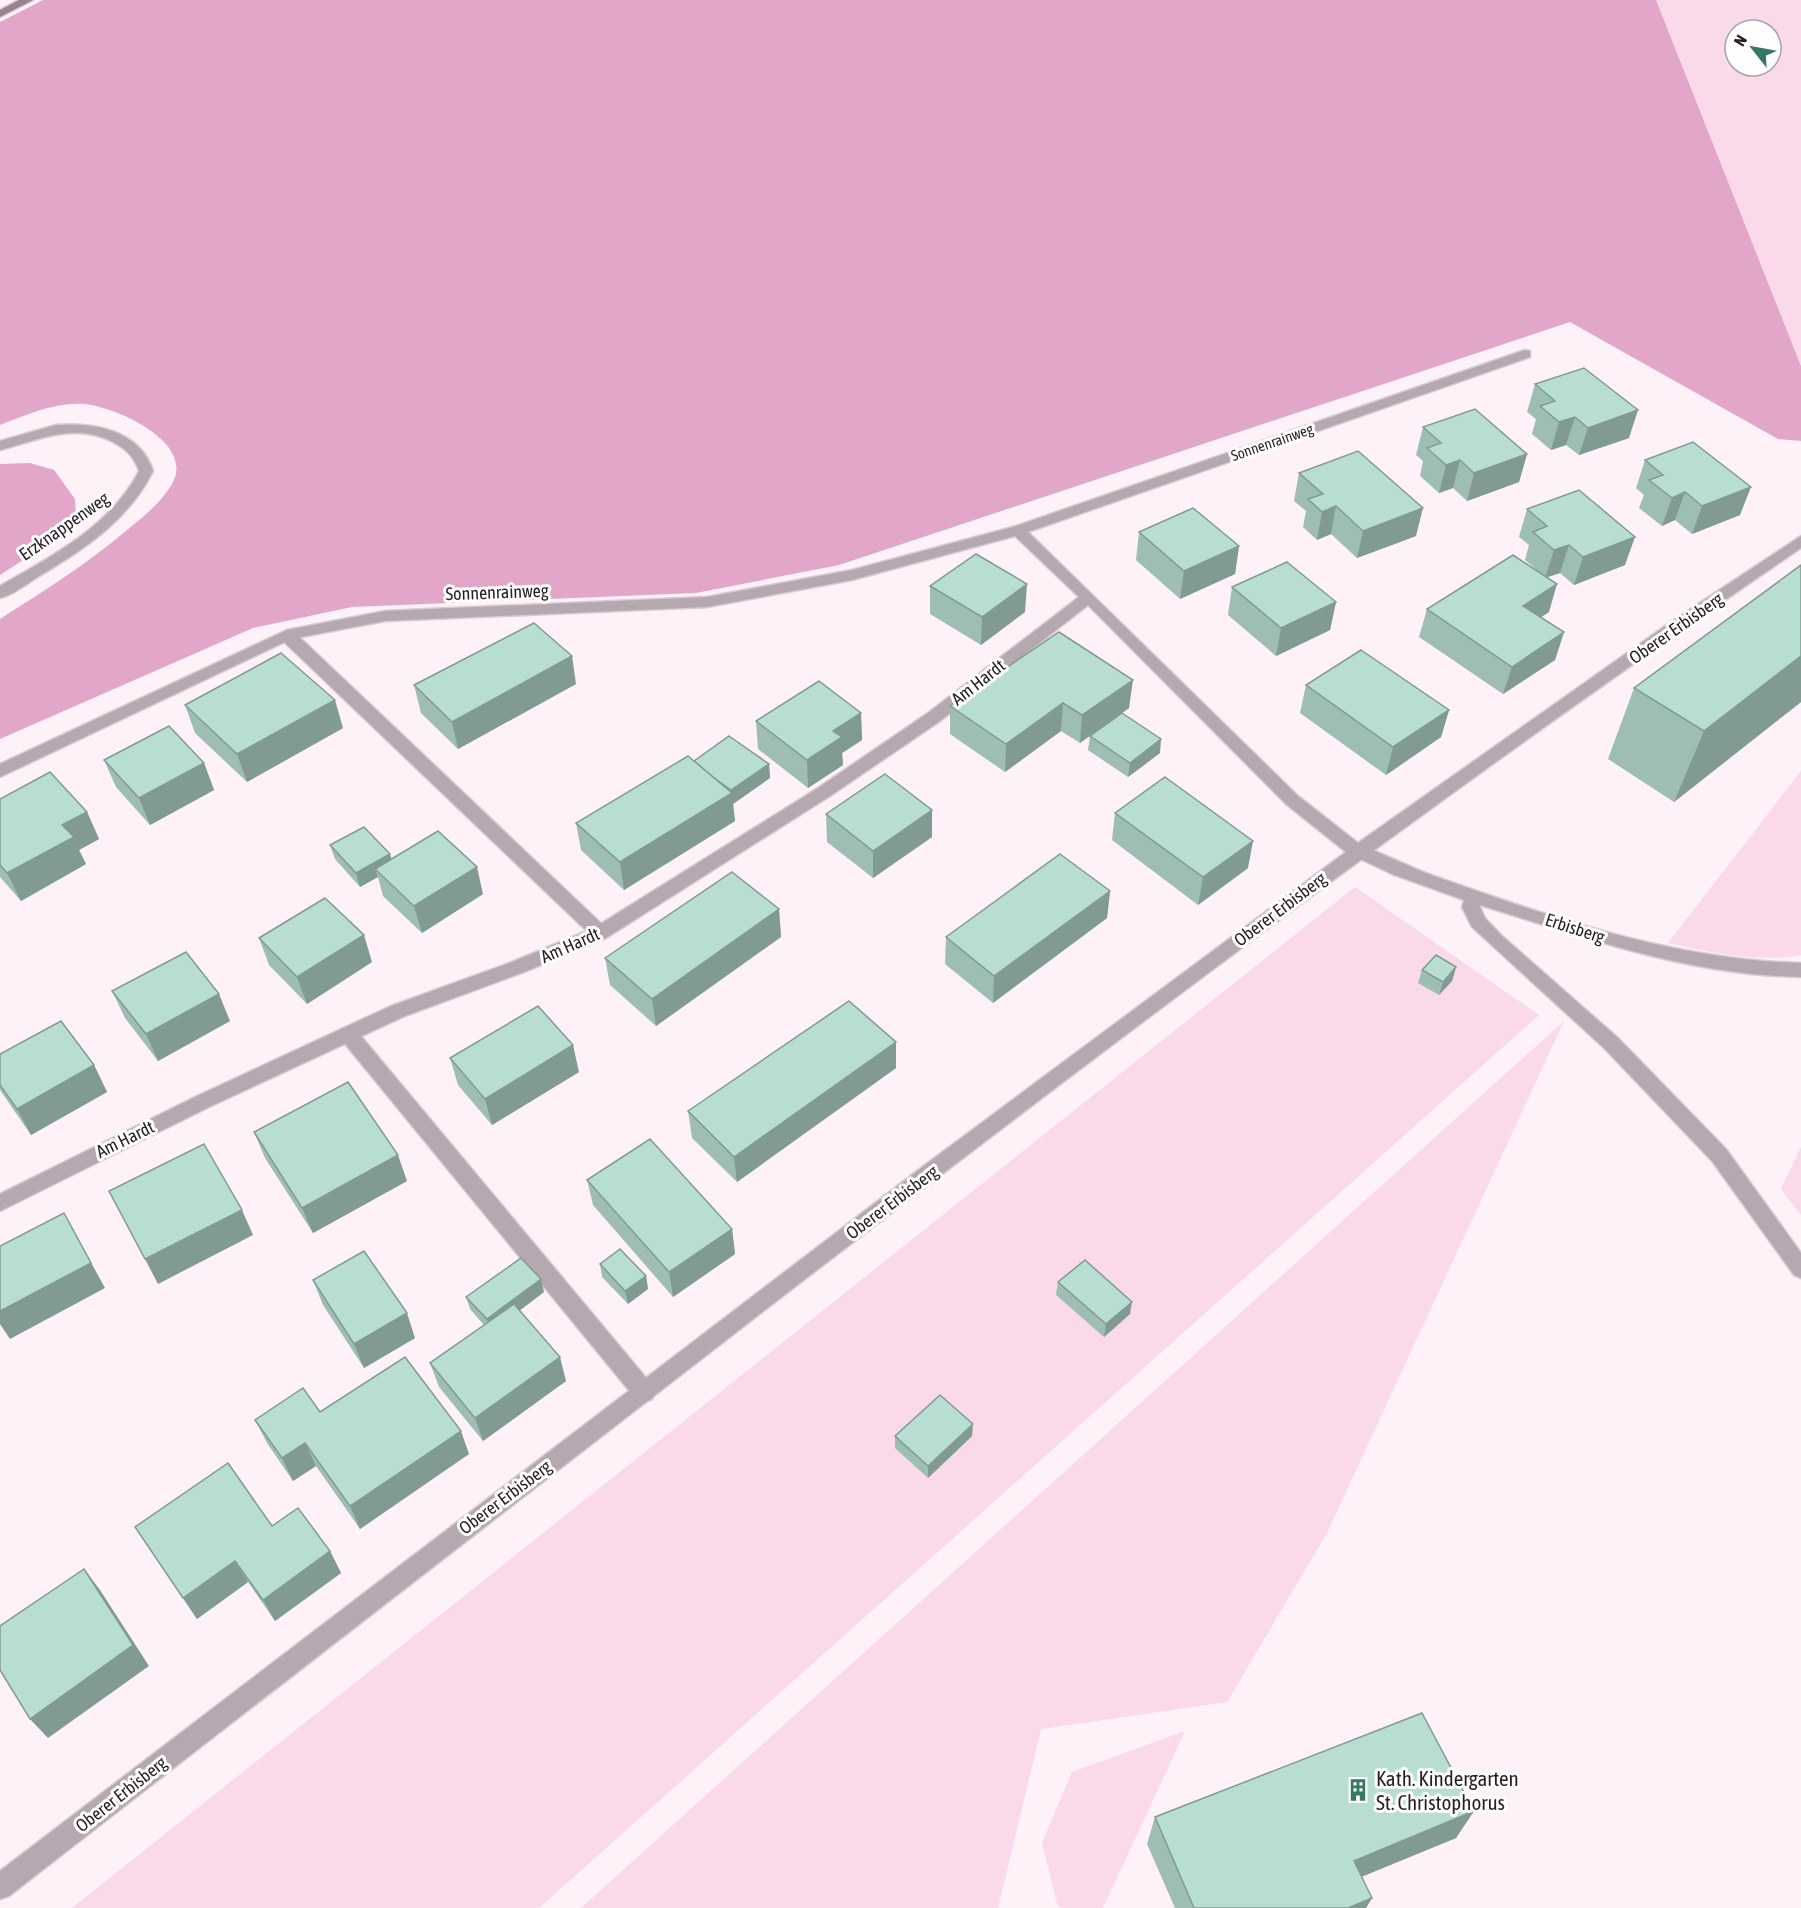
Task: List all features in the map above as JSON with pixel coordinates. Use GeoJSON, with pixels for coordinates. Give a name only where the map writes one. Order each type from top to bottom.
{"type":"FeatureCollection","features":[{"type":"Feature","properties":{"kind":"main road"},"geometry":{"type":"LineString","coordinates":[[0,14],[28,0]]}},
{"type":"Feature","properties":{"kind":"street","name":"Sonnenrainweg"},"geometry":{"type":"LineString","coordinates":[[0,771],[287,635],[385,616],[666,606],[740,597],[852,575],[1018,530],[1525,354]]}},
{"type":"Feature","properties":{"kind":"street","name":"Erzknappenweg"},"geometry":{"type":"LineString","coordinates":[[0,446],[49,430],[68,427],[92,429],[135,449],[142,458],[146,471],[131,501],[113,518],[0,593]]}},
{"type":"Feature","properties":{"kind":"street"},"geometry":{"type":"LineString","coordinates":[[1018,530],[1089,597],[1292,800],[1326,829],[1358,851]]}},
{"type":"Feature","properties":{"kind":"street","name":"Oberer Erbisberg"},"geometry":{"type":"LineString","coordinates":[[0,1887],[319,1639],[984,1131],[1358,851],[1801,541]]}},
{"type":"Feature","properties":{"kind":"street","name":"Am Hardt"},"geometry":{"type":"LineString","coordinates":[[0,1203],[191,1107],[398,1011],[518,967],[600,933],[824,792],[934,717],[1089,597]]}},
{"type":"Feature","properties":{"kind":"street"},"geometry":{"type":"LineString","coordinates":[[287,635],[600,933]]}},
{"type":"Feature","properties":{"kind":"street","name":"Erbisberg"},"geometry":{"type":"LineString","coordinates":[[1358,851],[1398,870],[1474,896],[1653,951],[1736,967],[1801,970]]}},
{"type":"Feature","properties":{"kind":"street"},"geometry":{"type":"LineString","coordinates":[[1474,896],[1471,907],[1478,922],[1496,941],[1611,1043],[1719,1155],[1801,1269]]}},
{"type":"Feature","properties":{"kind":"street"},"geometry":{"type":"LineString","coordinates":[[348,1034],[644,1392]]}},
{"type":"Feature","properties":{"kind":"shaded area"},"geometry":{"type":"Polygon","coordinates":[[[43,0],[1656,0],[1801,366],[1801,441],[1778,439],[1570,322],[839,565],[696,593],[352,607],[253,628],[0,739],[0,619],[81,566],[140,520],[157,504],[172,484],[176,469],[173,454],[149,429],[115,412],[98,407],[84,404],[62,405],[0,425],[0,22],[43,0]]]}},
{"type":"Feature","properties":{"kind":"shaded area"},"geometry":{"type":"Polygon","coordinates":[[[1656,0],[1801,0],[1801,366],[1656,0]]]}},
{"type":"Feature","properties":{"kind":"shaded area"},"geometry":{"type":"Polygon","coordinates":[[[30,463],[54,470],[75,499],[76,517],[63,534],[0,575],[0,464],[30,463]]]}},
{"type":"Feature","properties":{"kind":"shaded area"},"geometry":{"type":"Polygon","coordinates":[[[1801,771],[1801,955],[1751,957],[1668,943],[1801,771]]]}},
{"type":"Feature","properties":{"kind":"shaded area"},"geometry":{"type":"Polygon","coordinates":[[[1355,887],[1539,1015],[539,1908],[72,1908],[1355,887]]]}},
{"type":"Feature","properties":{"kind":"shaded area"},"geometry":{"type":"Polygon","coordinates":[[[1564,1021],[1327,1533],[1227,1702],[1041,1729],[998,1908],[581,1908],[1564,1021]]]}},
{"type":"Feature","properties":{"kind":"shaded area"},"geometry":{"type":"Polygon","coordinates":[[[1801,1147],[1801,1215],[1781,1189],[1801,1147]]]}},
{"type":"Feature","properties":{"kind":"shaded area"},"geometry":{"type":"Polygon","coordinates":[[[1185,1731],[1103,1908],[1061,1908],[1057,1904],[1042,1843],[1072,1772],[1185,1731]]]}},
{"type":"Feature","properties":{"kind":"building"},"geometry":{"type":"Polygon","coordinates":[[[1584,368],[1638,410],[1588,428],[1575,417],[1559,422],[1540,406],[1555,401],[1535,384],[1584,368]]]}},
{"type":"Feature","properties":{"kind":"building"},"geometry":{"type":"Polygon","coordinates":[[[1475,409],[1527,454],[1474,473],[1460,460],[1446,465],[1427,448],[1441,443],[1423,427],[1475,409]]]}},
{"type":"Feature","properties":{"kind":"building"},"geometry":{"type":"Polygon","coordinates":[[[1693,442],[1751,487],[1702,506],[1685,492],[1672,498],[1649,480],[1663,475],[1645,460],[1693,442]]]}},
{"type":"Feature","properties":{"kind":"building"},"geometry":{"type":"Polygon","coordinates":[[[1358,451],[1423,508],[1363,531],[1336,506],[1322,512],[1308,499],[1323,494],[1299,473],[1358,451]]]}},
{"type":"Feature","properties":{"kind":"building"},"geometry":{"type":"Polygon","coordinates":[[[1579,490],[1635,537],[1583,557],[1569,545],[1554,550],[1533,532],[1547,526],[1527,509],[1579,490]]]}},
{"type":"Feature","properties":{"kind":"building"},"geometry":{"type":"Polygon","coordinates":[[[1193,508],[1239,546],[1184,571],[1139,532],[1193,508]]]}},
{"type":"Feature","properties":{"kind":"building"},"geometry":{"type":"Polygon","coordinates":[[[976,554],[1027,584],[982,617],[930,586],[976,554]]]}},
{"type":"Feature","properties":{"kind":"building"},"geometry":{"type":"Polygon","coordinates":[[[1513,555],[1557,584],[1523,606],[1564,632],[1512,667],[1427,609],[1513,555]]]}},
{"type":"Feature","properties":{"kind":"building"},"geometry":{"type":"Polygon","coordinates":[[[1287,562],[1336,602],[1281,628],[1232,587],[1287,562]]]}},
{"type":"Feature","properties":{"kind":"building"},"geometry":{"type":"Polygon","coordinates":[[[1801,565],[1801,656],[1704,731],[1634,688],[1801,565]]]}},
{"type":"Feature","properties":{"kind":"building"},"geometry":{"type":"Polygon","coordinates":[[[534,623],[572,656],[452,722],[414,685],[534,623]]]}},
{"type":"Feature","properties":{"kind":"building"},"geometry":{"type":"Polygon","coordinates":[[[1059,632],[1133,680],[1082,715],[1063,703],[1006,744],[950,706],[1059,632]]]}},
{"type":"Feature","properties":{"kind":"building"},"geometry":{"type":"Polygon","coordinates":[[[1361,650],[1449,710],[1393,747],[1306,685],[1361,650]]]}},
{"type":"Feature","properties":{"kind":"building"},"geometry":{"type":"Polygon","coordinates":[[[281,653],[335,700],[237,754],[185,705],[281,653]]]}},
{"type":"Feature","properties":{"kind":"building"},"geometry":{"type":"Polygon","coordinates":[[[819,681],[861,713],[833,731],[842,737],[807,760],[756,721],[819,681]]]}},
{"type":"Feature","properties":{"kind":"building"},"geometry":{"type":"Polygon","coordinates":[[[1122,713],[1161,739],[1130,763],[1090,736],[1122,713]]]}},
{"type":"Feature","properties":{"kind":"building"},"geometry":{"type":"Polygon","coordinates":[[[169,726],[204,763],[139,798],[104,760],[169,726]]]}},
{"type":"Feature","properties":{"kind":"building"},"geometry":{"type":"Polygon","coordinates":[[[729,736],[769,764],[731,790],[694,761],[729,736]]]}},
{"type":"Feature","properties":{"kind":"building"},"geometry":{"type":"Polygon","coordinates":[[[688,756],[732,793],[620,862],[576,823],[688,756]]]}},
{"type":"Feature","properties":{"kind":"building"},"geometry":{"type":"Polygon","coordinates":[[[50,772],[87,812],[62,825],[74,837],[7,873],[0,865],[0,799],[50,772]]]}},
{"type":"Feature","properties":{"kind":"building"},"geometry":{"type":"Polygon","coordinates":[[[885,774],[932,810],[873,851],[826,814],[885,774]]]}},
{"type":"Feature","properties":{"kind":"building"},"geometry":{"type":"Polygon","coordinates":[[[1165,777],[1253,841],[1203,877],[1115,813],[1165,777]]]}},
{"type":"Feature","properties":{"kind":"building"},"geometry":{"type":"Polygon","coordinates":[[[364,827],[390,854],[356,873],[330,845],[364,827]]]}},
{"type":"Feature","properties":{"kind":"building"},"geometry":{"type":"Polygon","coordinates":[[[438,831],[477,867],[414,906],[375,869],[438,831]]]}},
{"type":"Feature","properties":{"kind":"building"},"geometry":{"type":"Polygon","coordinates":[[[1060,854],[1110,891],[994,976],[946,937],[1060,854]]]}},
{"type":"Feature","properties":{"kind":"building"},"geometry":{"type":"Polygon","coordinates":[[[732,872],[779,909],[652,999],[605,958],[732,872]]]}},
{"type":"Feature","properties":{"kind":"building"},"geometry":{"type":"Polygon","coordinates":[[[325,898],[364,935],[297,977],[259,938],[325,898]]]}},
{"type":"Feature","properties":{"kind":"building"},"geometry":{"type":"Polygon","coordinates":[[[186,952],[219,994],[146,1034],[112,991],[186,952]]]}},
{"type":"Feature","properties":{"kind":"building"},"geometry":{"type":"Polygon","coordinates":[[[1436,955],[1456,967],[1443,982],[1422,970],[1436,955]]]}},
{"type":"Feature","properties":{"kind":"building"},"geometry":{"type":"Polygon","coordinates":[[[849,1001],[896,1042],[734,1157],[688,1111],[849,1001]]]}},
{"type":"Feature","properties":{"kind":"building"},"geometry":{"type":"Polygon","coordinates":[[[538,1006],[573,1045],[485,1099],[450,1058],[538,1006]]]}},
{"type":"Feature","properties":{"kind":"building"},"geometry":{"type":"Polygon","coordinates":[[[61,1021],[94,1065],[17,1109],[0,1085],[0,1054],[61,1021]]]}},
{"type":"Feature","properties":{"kind":"building"},"geometry":{"type":"Polygon","coordinates":[[[348,1082],[398,1155],[302,1208],[254,1132],[348,1082]]]}},
{"type":"Feature","properties":{"kind":"building"},"geometry":{"type":"Polygon","coordinates":[[[650,1139],[732,1229],[669,1272],[587,1180],[650,1139]]]}},
{"type":"Feature","properties":{"kind":"building"},"geometry":{"type":"Polygon","coordinates":[[[204,1144],[242,1210],[145,1259],[109,1191],[204,1144]]]}},
{"type":"Feature","properties":{"kind":"building"},"geometry":{"type":"Polygon","coordinates":[[[64,1213],[91,1263],[0,1311],[0,1246],[64,1213]]]}},
{"type":"Feature","properties":{"kind":"building"},"geometry":{"type":"Polygon","coordinates":[[[620,1249],[646,1276],[625,1291],[600,1264],[620,1249]]]}},
{"type":"Feature","properties":{"kind":"building"},"geometry":{"type":"Polygon","coordinates":[[[364,1251],[407,1313],[354,1344],[313,1280],[364,1251]]]}},
{"type":"Feature","properties":{"kind":"building"},"geometry":{"type":"Polygon","coordinates":[[[521,1258],[541,1279],[487,1319],[466,1297],[521,1258]]]}},
{"type":"Feature","properties":{"kind":"building"},"geometry":{"type":"Polygon","coordinates":[[[1085,1260],[1132,1302],[1106,1324],[1058,1282],[1085,1260]]]}},
{"type":"Feature","properties":{"kind":"building"},"geometry":{"type":"Polygon","coordinates":[[[514,1304],[560,1357],[475,1418],[430,1363],[514,1304]]]}},
{"type":"Feature","properties":{"kind":"building"},"geometry":{"type":"Polygon","coordinates":[[[405,1357],[461,1431],[350,1506],[305,1443],[282,1458],[255,1420],[303,1388],[320,1412],[405,1357]]]}},
{"type":"Feature","properties":{"kind":"building"},"geometry":{"type":"Polygon","coordinates":[[[940,1395],[973,1424],[928,1466],[895,1436],[940,1395]]]}},
{"type":"Feature","properties":{"kind":"building"},"geometry":{"type":"Polygon","coordinates":[[[228,1463],[272,1526],[298,1508],[330,1551],[263,1600],[235,1561],[183,1598],[135,1527],[228,1463]]]}},
{"type":"Feature","properties":{"kind":"building"},"geometry":{"type":"Polygon","coordinates":[[[84,1569],[133,1645],[30,1719],[0,1670],[0,1626],[84,1569]]]}},
{"type":"Feature","properties":{"kind":"building","name":"Kath. Kindergarten St. Christophorus"},"geometry":{"type":"Polygon","coordinates":[[[1422,1713],[1474,1811],[1354,1861],[1372,1898],[1348,1908],[1194,1908],[1155,1817],[1422,1713]]]}},
{"type":"Feature","properties":{"kind":"place","name":"Kath. Kindergarten St. Christophorus"},"geometry":{"type":"Point","coordinates":[1358,1790]}}]}
